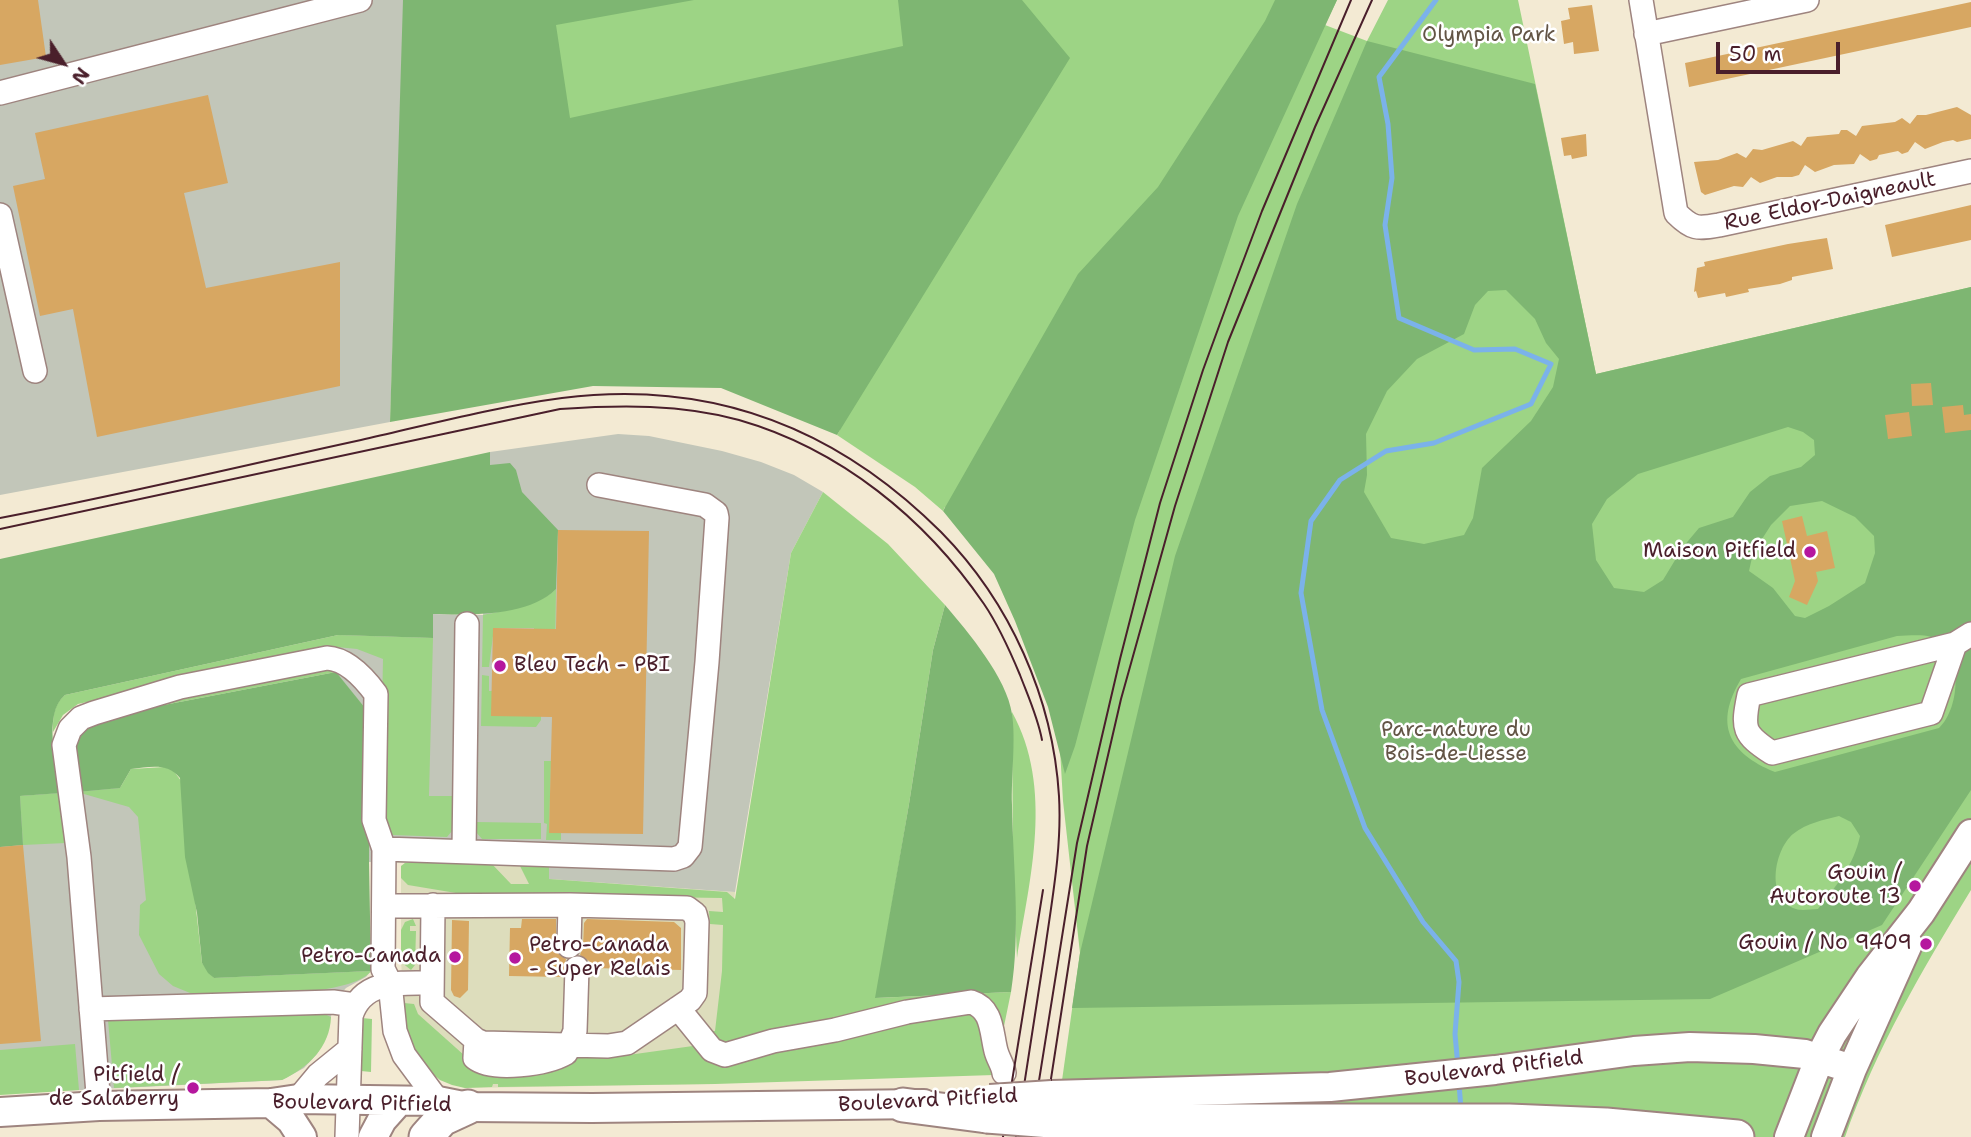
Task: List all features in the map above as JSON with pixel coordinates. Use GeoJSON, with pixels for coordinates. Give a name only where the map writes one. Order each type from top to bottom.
{"type":"FeatureCollection","features":[{"type":"Feature","properties":{"kind":"highway"},"geometry":{"type":"LineString","coordinates":[[426,1137],[453,1104]]}},
{"type":"Feature","properties":{"kind":"highway"},"geometry":{"type":"LineString","coordinates":[[903,1105],[1070,1108],[1383,1121],[1536,1122],[1737,1137]]}},
{"type":"Feature","properties":{"kind":"main road"},"geometry":{"type":"LineString","coordinates":[[1789,1137],[1820,1057],[1832,1034],[1870,977],[1921,912],[1971,834]]}},
{"type":"Feature","properties":{"kind":"main road"},"geometry":{"type":"LineString","coordinates":[[1826,1137],[1852,1069],[1921,912]]}},
{"type":"Feature","properties":{"kind":"main road","name":"Boulevard Pitfield"},"geometry":{"type":"LineString","coordinates":[[1070,1108],[1386,1082],[1523,1067],[1634,1051],[1690,1047],[1754,1049],[1820,1057],[1852,1069]]}},
{"type":"Feature","properties":{"kind":"main road","name":"Boulevard Pitfield"},"geometry":{"type":"LineString","coordinates":[[0,1112],[99,1106],[348,1100],[453,1104],[903,1105]]}},
{"type":"Feature","properties":{"kind":"main road"},"geometry":{"type":"LineString","coordinates":[[284,1101],[291,1120],[302,1137]]}},
{"type":"Feature","properties":{"kind":"main road"},"geometry":{"type":"LineString","coordinates":[[373,1137],[382,1120],[399,1101]]}},
{"type":"Feature","properties":{"kind":"street"},"geometry":{"type":"LineString","coordinates":[[0,93],[360,0]]}},
{"type":"Feature","properties":{"kind":"street"},"geometry":{"type":"LineString","coordinates":[[1641,0],[1646,34],[1807,0]]}},
{"type":"Feature","properties":{"kind":"street","name":"Rue Eldor-Daigneault"},"geometry":{"type":"LineString","coordinates":[[1646,34],[1676,213],[1689,225],[1702,229],[1971,172]]}},
{"type":"Feature","properties":{"kind":"street"},"geometry":{"type":"LineString","coordinates":[[0,215],[3,242],[35,371]]}},
{"type":"Feature","properties":{"kind":"street"},"geometry":{"type":"LineString","coordinates":[[384,849],[674,859],[682,856],[690,847],[717,518],[711,508],[705,505],[599,485]]}},
{"type":"Feature","properties":{"kind":"street"},"geometry":{"type":"LineString","coordinates":[[464,851],[467,624]]}},
{"type":"Feature","properties":{"kind":"street"},"geometry":{"type":"LineString","coordinates":[[1963,639],[1930,713],[1772,753],[1751,739],[1744,719],[1749,695],[1963,639]]}},
{"type":"Feature","properties":{"kind":"street"},"geometry":{"type":"LineString","coordinates":[[99,1106],[79,857],[64,745],[70,729],[81,718],[180,687],[258,670],[334,658],[362,678],[376,694],[374,820],[384,849],[383,969],[390,983],[395,1031],[404,1055],[453,1104]]}},
{"type":"Feature","properties":{"kind":"street"},"geometry":{"type":"LineString","coordinates":[[383,906],[433,905],[574,905],[684,907],[693,912],[698,928],[694,997],[627,1043],[618,1046],[483,1044],[434,1006],[431,999],[433,905]]}},
{"type":"Feature","properties":{"kind":"street"},"geometry":{"type":"LineString","coordinates":[[571,1046],[566,1031],[573,957],[574,905]]}},
{"type":"Feature","properties":{"kind":"street"},"geometry":{"type":"LineString","coordinates":[[347,1137],[351,1016],[355,1005],[370,991],[390,983],[432,983]]}},
{"type":"Feature","properties":{"kind":"street"},"geometry":{"type":"LineString","coordinates":[[91,1009],[333,1002],[355,1005]]}},
{"type":"Feature","properties":{"kind":"street"},"geometry":{"type":"LineString","coordinates":[[678,1008],[712,1049],[725,1055],[773,1041],[835,1030],[907,1012],[971,1002],[981,1006],[987,1014],[1004,1073]]}},
{"type":"Feature","properties":{"kind":"street"},"geometry":{"type":"LineString","coordinates":[[284,1101],[350,1049]]}},
{"type":"Feature","properties":{"kind":"shaded area"},"geometry":{"type":"Polygon","coordinates":[[[0,0],[405,0],[390,422],[0,495],[0,0]]]}},
{"type":"Feature","properties":{"kind":"shaded area"},"geometry":{"type":"Polygon","coordinates":[[[618,434],[649,436],[761,462],[794,475],[823,492],[791,553],[735,892],[549,879],[549,865],[369,862],[370,714],[336,673],[338,635],[432,638],[432,614],[483,615],[490,452],[618,434]]]}},
{"type":"Feature","properties":{"kind":"shaded area"},"geometry":{"type":"Polygon","coordinates":[[[182,782],[189,979],[371,971],[340,995],[332,1012],[326,1038],[317,1054],[304,1068],[282,1080],[0,1094],[0,833],[20,796],[182,782]]]}},
{"type":"Feature","properties":{"kind":"shaded area"},"geometry":{"type":"Polygon","coordinates":[[[405,863],[549,865],[549,879],[735,892],[715,1084],[465,1088],[440,1080],[404,1003],[401,962],[401,866],[405,863]]]}},
{"type":"Feature","properties":{"kind":"green space"},"geometry":{"type":"Polygon","coordinates":[[[403,0],[694,0],[556,25],[570,118],[903,46],[898,0],[1022,0],[1070,58],[837,435],[721,388],[593,386],[390,422],[403,0]]]}},
{"type":"Feature","properties":{"kind":"green space","name":"Parc-nature du Bois-de-Liesse"},"geometry":{"type":"Polygon","coordinates":[[[408,0],[1337,0],[1325,25],[1367,41],[1388,0],[1518,0],[1596,374],[1971,287],[1971,890],[1901,1010],[1857,1104],[1845,1137],[1054,1137],[1080,953],[1063,801],[1059,732],[1001,573],[945,507],[943,511],[915,487],[837,435],[840,430],[725,383],[408,0]]]}},
{"type":"Feature","properties":{"kind":"green space"},"geometry":{"type":"Polygon","coordinates":[[[1275,0],[1337,0],[1238,216],[1135,520],[1075,746],[1065,774],[1048,707],[994,574],[943,511],[1078,274],[1158,187],[1265,21],[1275,0]]]}},
{"type":"Feature","properties":{"kind":"green space"},"geometry":{"type":"Polygon","coordinates":[[[1367,41],[1535,84],[1596,374],[1971,287],[1971,790],[1882,925],[1710,999],[1072,1008],[1080,953],[1175,556],[1297,204],[1367,41]],[[1506,290],[1488,291],[1475,305],[1464,334],[1417,359],[1387,391],[1366,434],[1367,475],[1364,492],[1391,538],[1424,544],[1464,535],[1473,518],[1482,468],[1531,421],[1553,387],[1559,359],[1546,343],[1535,319],[1506,290]],[[1788,427],[1638,474],[1607,499],[1592,524],[1596,560],[1614,588],[1644,592],[1663,580],[1683,547],[1699,528],[1733,517],[1750,492],[1770,476],[1801,467],[1815,455],[1814,440],[1803,432],[1788,427]],[[1822,501],[1790,506],[1771,525],[1753,553],[1749,571],[1773,588],[1795,616],[1805,618],[1865,583],[1875,553],[1874,536],[1855,517],[1822,501]],[[1897,636],[1741,679],[1728,710],[1728,723],[1736,746],[1746,756],[1775,772],[1939,728],[1952,707],[1956,679],[1954,665],[1942,643],[1927,636],[1897,636]],[[1839,816],[1798,830],[1786,841],[1777,862],[1776,874],[1776,886],[1786,904],[1804,910],[1818,909],[1843,875],[1860,836],[1851,822],[1839,816]]]}},
{"type":"Feature","properties":{"kind":"green space"},"geometry":{"type":"Polygon","coordinates":[[[490,452],[490,465],[510,463],[516,470],[522,492],[558,530],[556,589],[530,605],[514,609],[480,614],[433,614],[433,638],[338,635],[65,695],[54,715],[53,728],[54,756],[61,793],[20,796],[23,845],[0,847],[0,559],[490,452]]]}},
{"type":"Feature","properties":{"kind":"green space"},"geometry":{"type":"Polygon","coordinates":[[[823,492],[888,544],[945,605],[933,650],[876,998],[1011,992],[994,1075],[715,1084],[498,1087],[498,1084],[493,1084],[492,1087],[465,1088],[440,1080],[422,1065],[404,1031],[404,1003],[414,1004],[418,1014],[474,1064],[621,1056],[700,1045],[710,1031],[715,1031],[722,971],[723,925],[710,924],[709,911],[723,912],[722,898],[462,894],[408,885],[401,878],[401,866],[413,862],[491,863],[511,884],[529,884],[519,864],[549,865],[549,879],[727,892],[735,899],[791,553],[823,492]]]}},
{"type":"Feature","properties":{"kind":"green space"},"geometry":{"type":"Polygon","coordinates":[[[556,589],[555,656],[534,656],[534,628],[494,628],[489,667],[482,667],[483,615],[541,600],[556,589]]]}},
{"type":"Feature","properties":{"kind":"green space"},"geometry":{"type":"Polygon","coordinates":[[[945,605],[995,671],[1009,700],[1012,714],[1016,946],[1011,992],[875,998],[933,650],[945,605]]]}},
{"type":"Feature","properties":{"kind":"green space"},"geometry":{"type":"Polygon","coordinates":[[[338,635],[433,638],[429,796],[453,796],[452,831],[447,837],[388,833],[380,808],[383,659],[357,649],[337,647],[78,704],[63,715],[53,732],[56,707],[65,695],[338,635]]]}},
{"type":"Feature","properties":{"kind":"green space"},"geometry":{"type":"Polygon","coordinates":[[[336,665],[336,672],[117,714],[336,665]]]}},
{"type":"Feature","properties":{"kind":"green space"},"geometry":{"type":"Polygon","coordinates":[[[336,672],[370,714],[371,971],[214,978],[202,963],[197,913],[185,857],[180,778],[164,768],[131,769],[120,788],[77,792],[72,758],[75,741],[85,728],[117,714],[336,672]]]}},
{"type":"Feature","properties":{"kind":"green space"},"geometry":{"type":"Polygon","coordinates":[[[482,675],[489,676],[489,691],[541,689],[541,720],[536,727],[481,726],[482,675]]]}},
{"type":"Feature","properties":{"kind":"green space"},"geometry":{"type":"Polygon","coordinates":[[[1012,712],[1025,741],[1035,802],[1032,865],[1017,958],[1013,868],[1012,712]]]}},
{"type":"Feature","properties":{"kind":"green space"},"geometry":{"type":"Polygon","coordinates":[[[544,761],[551,761],[549,832],[561,833],[561,840],[546,840],[544,761]]]}},
{"type":"Feature","properties":{"kind":"green space"},"geometry":{"type":"Polygon","coordinates":[[[164,767],[173,770],[182,782],[202,963],[214,978],[371,971],[360,979],[322,990],[213,998],[195,995],[173,986],[159,974],[139,935],[140,905],[146,900],[138,817],[129,807],[77,792],[120,788],[131,769],[164,767]]]}},
{"type":"Feature","properties":{"kind":"green space"},"geometry":{"type":"Polygon","coordinates":[[[61,793],[66,843],[23,845],[20,796],[61,793]]]}},
{"type":"Feature","properties":{"kind":"green space"},"geometry":{"type":"Polygon","coordinates":[[[476,822],[541,823],[541,839],[482,839],[476,832],[476,822]]]}},
{"type":"Feature","properties":{"kind":"green space"},"geometry":{"type":"Polygon","coordinates":[[[413,919],[416,926],[410,926],[410,931],[416,931],[415,965],[411,970],[401,962],[401,930],[405,922],[413,919]]]}},
{"type":"Feature","properties":{"kind":"green space"},"geometry":{"type":"Polygon","coordinates":[[[320,1012],[331,1017],[327,1038],[322,1047],[309,1063],[282,1080],[114,1088],[108,1020],[320,1012]]]}},
{"type":"Feature","properties":{"kind":"green space"},"geometry":{"type":"Polygon","coordinates":[[[362,1018],[372,1019],[371,1072],[361,1071],[362,1018]]]}},
{"type":"Feature","properties":{"kind":"green space"},"geometry":{"type":"Polygon","coordinates":[[[75,1044],[79,1090],[0,1095],[0,1050],[75,1044]]]}},
{"type":"Feature","properties":{"kind":"building"},"geometry":{"type":"Polygon","coordinates":[[[0,0],[38,0],[46,57],[0,65],[0,0]]]}},
{"type":"Feature","properties":{"kind":"building"},"geometry":{"type":"Polygon","coordinates":[[[1971,2],[1971,27],[1689,87],[1685,63],[1971,2]]]}},
{"type":"Feature","properties":{"kind":"building"},"geometry":{"type":"Polygon","coordinates":[[[1592,5],[1599,51],[1574,54],[1573,42],[1564,44],[1561,21],[1570,19],[1568,8],[1592,5]]]}},
{"type":"Feature","properties":{"kind":"building"},"geometry":{"type":"Polygon","coordinates":[[[208,95],[228,183],[184,193],[206,288],[340,262],[340,386],[97,437],[73,309],[40,316],[13,186],[45,179],[35,133],[208,95]]]}},
{"type":"Feature","properties":{"kind":"building"},"geometry":{"type":"Polygon","coordinates":[[[1957,107],[1971,115],[1971,139],[1943,142],[1925,149],[1915,142],[1908,152],[1902,154],[1898,151],[1879,155],[1877,159],[1870,161],[1860,154],[1854,164],[1834,165],[1815,172],[1805,165],[1799,175],[1792,177],[1777,177],[1760,183],[1751,177],[1743,187],[1734,186],[1705,195],[1701,192],[1694,162],[1718,160],[1737,153],[1746,158],[1753,149],[1762,150],[1793,141],[1801,146],[1807,137],[1839,134],[1841,130],[1847,130],[1856,136],[1862,126],[1895,122],[1902,118],[1910,124],[1917,115],[1957,107]]]}},
{"type":"Feature","properties":{"kind":"building"},"geometry":{"type":"Polygon","coordinates":[[[1586,134],[1587,156],[1572,159],[1571,155],[1564,156],[1561,138],[1586,134]]]}},
{"type":"Feature","properties":{"kind":"building"},"geometry":{"type":"Polygon","coordinates":[[[1971,205],[1971,240],[1892,257],[1885,225],[1971,205]]]}},
{"type":"Feature","properties":{"kind":"building"},"geometry":{"type":"Polygon","coordinates":[[[1827,238],[1833,269],[1792,277],[1792,280],[1780,284],[1748,289],[1749,292],[1726,297],[1725,293],[1698,298],[1696,291],[1694,292],[1697,268],[1705,266],[1704,262],[1827,238]]]}},
{"type":"Feature","properties":{"kind":"building"},"geometry":{"type":"Polygon","coordinates":[[[1931,383],[1933,405],[1912,406],[1911,384],[1931,383]]]}},
{"type":"Feature","properties":{"kind":"building"},"geometry":{"type":"Polygon","coordinates":[[[1963,405],[1964,415],[1971,414],[1971,430],[1945,433],[1942,407],[1963,405]]]}},
{"type":"Feature","properties":{"kind":"building"},"geometry":{"type":"Polygon","coordinates":[[[1909,412],[1912,436],[1888,439],[1885,415],[1909,412]]]}},
{"type":"Feature","properties":{"kind":"building","name":"Maison Pitfield"},"geometry":{"type":"Polygon","coordinates":[[[1802,516],[1807,536],[1827,531],[1835,568],[1816,572],[1818,581],[1807,605],[1789,597],[1795,581],[1782,521],[1802,516]]]}},
{"type":"Feature","properties":{"kind":"building"},"geometry":{"type":"Polygon","coordinates":[[[558,530],[649,531],[643,834],[549,833],[552,717],[491,716],[493,628],[556,629],[558,530]]]}},
{"type":"Feature","properties":{"kind":"building"},"geometry":{"type":"Polygon","coordinates":[[[23,845],[41,1041],[0,1044],[0,847],[23,845]]]}},
{"type":"Feature","properties":{"kind":"building"},"geometry":{"type":"Polygon","coordinates":[[[522,919],[556,919],[556,952],[566,959],[563,977],[509,976],[510,928],[521,928],[522,919]]]}},
{"type":"Feature","properties":{"kind":"building"},"geometry":{"type":"Polygon","coordinates":[[[587,919],[674,922],[681,928],[681,970],[591,968],[589,961],[580,955],[584,923],[587,919]]]}},
{"type":"Feature","properties":{"kind":"building"},"geometry":{"type":"Polygon","coordinates":[[[452,920],[469,921],[468,990],[460,998],[454,996],[451,990],[452,920]]]}},
{"type":"Feature","properties":{"kind":"waterway"},"geometry":{"type":"LineString","coordinates":[[1436,0],[1379,77],[1388,124],[1392,178],[1385,225],[1399,318],[1474,350],[1515,349],[1551,364],[1531,404],[1434,443],[1386,451],[1340,480],[1311,521],[1301,593],[1322,710],[1365,828],[1423,922],[1456,961],[1459,982],[1455,1034],[1458,1067]]}},
{"type":"Feature","properties":{"kind":"waterway"},"geometry":{"type":"LineString","coordinates":[[1459,1084],[1461,1109]]}},
{"type":"Feature","properties":{"kind":"tram line"},"geometry":{"type":"LineString","coordinates":[[1030,1137],[1077,843],[1160,503],[1203,370],[1262,211],[1351,0]]}},
{"type":"Feature","properties":{"kind":"tram line"},"geometry":{"type":"LineString","coordinates":[[1042,1137],[1087,846],[1121,699],[1175,506],[1228,342],[1315,127],[1372,0]]}},
{"type":"Feature","properties":{"kind":"tram line"},"geometry":{"type":"LineString","coordinates":[[0,518],[486,411],[562,398],[616,394],[669,396],[719,404],[768,419],[814,438],[858,464],[901,495],[966,559],[988,589],[1024,653],[1048,723],[1059,796],[1058,854],[1016,1137]]}},
{"type":"Feature","properties":{"kind":"tram line"},"geometry":{"type":"LineString","coordinates":[[0,529],[560,409],[650,407],[717,415],[776,433],[845,468],[877,491],[935,543],[984,604],[999,630],[1029,699],[1042,740]]}},
{"type":"Feature","properties":{"kind":"tram line"},"geometry":{"type":"LineString","coordinates":[[1003,1137],[1043,890]]}},
{"type":"Feature","properties":{"kind":"place","name":"Maison Pitfield"},"geometry":{"type":"Point","coordinates":[1810,552]}},
{"type":"Feature","properties":{"kind":"place","name":"Bleu Tech - PBI"},"geometry":{"type":"Point","coordinates":[500,666]}},
{"type":"Feature","properties":{"kind":"place","name":"Gouin / Autoroute 13"},"geometry":{"type":"Point","coordinates":[1915,886]}},
{"type":"Feature","properties":{"kind":"place","name":"Gouin / No 9409"},"geometry":{"type":"Point","coordinates":[1926,944]}},
{"type":"Feature","properties":{"kind":"place","name":"Petro-Canada"},"geometry":{"type":"Point","coordinates":[455,957]}},
{"type":"Feature","properties":{"kind":"place","name":"Petro-Canada - Super Relais"},"geometry":{"type":"Point","coordinates":[515,958]}},
{"type":"Feature","properties":{"kind":"place","name":"Pitfield / de Salaberry"},"geometry":{"type":"Point","coordinates":[193,1088]}},
{"type":"Feature","properties":{"kind":"park label","name":"Olympia Park"},"geometry":{"type":"Point","coordinates":[1489,36]}}]}
